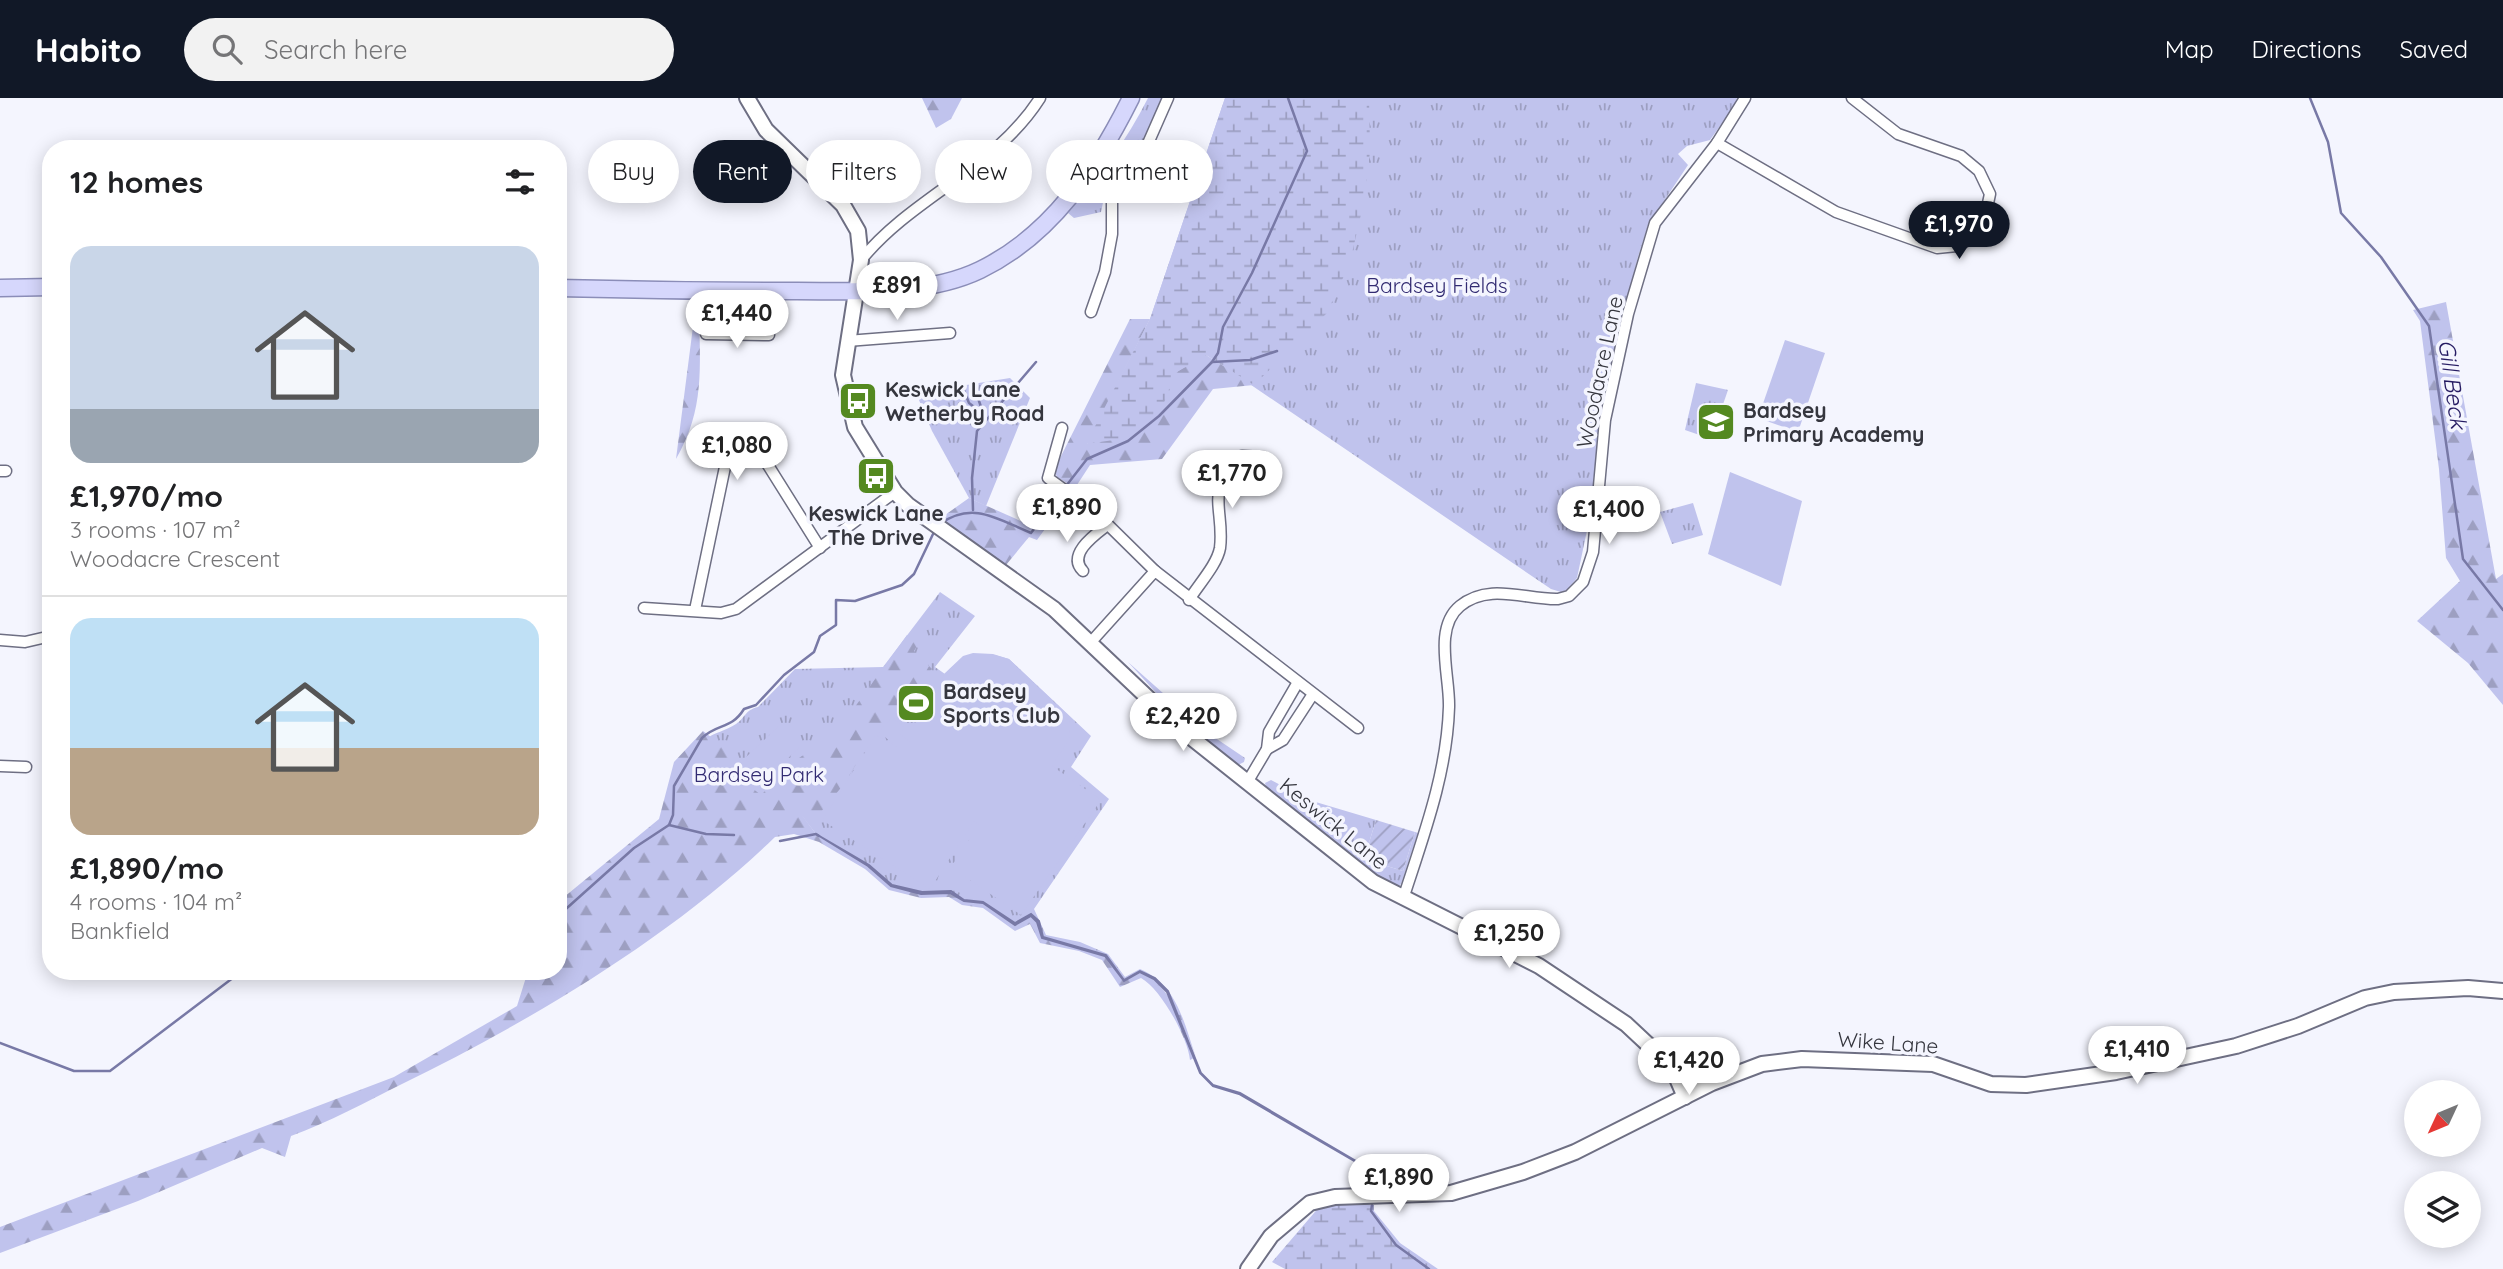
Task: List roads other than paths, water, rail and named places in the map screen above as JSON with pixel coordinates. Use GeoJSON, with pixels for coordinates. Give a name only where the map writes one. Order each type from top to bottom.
{"type":"FeatureCollection","features":[{"type":"Feature","properties":{"kind":"main road"},"geometry":{"type":"LineString","coordinates":[[567,288],[855,290],[950,281],[978,271],[1007,255],[1035,234],[1070,198],[1131,98]]}},
{"type":"Feature","properties":{"kind":"main road"},"geometry":{"type":"LineString","coordinates":[[0,288],[42,287]]}},
{"type":"Feature","properties":{"kind":"street","name":"Keswick Lane"},"geometry":{"type":"LineString","coordinates":[[747,98],[766,130],[811,171],[853,219],[858,231],[861,260],[844,375],[855,427],[895,492],[936,527],[1054,609],[1183,731],[1373,882],[1483,936],[1577,989],[1649,1044],[1677,1073],[1685,1097]]}},
{"type":"Feature","properties":{"kind":"street"},"geometry":{"type":"LineString","coordinates":[[861,260],[904,216],[1000,148],[1023,124],[1040,98]]}},
{"type":"Feature","properties":{"kind":"street"},"geometry":{"type":"LineString","coordinates":[[1091,312],[1107,262],[1112,234],[1112,193],[1146,148],[1168,98]]}},
{"type":"Feature","properties":{"kind":"street","name":"Woodacre Lane"},"geometry":{"type":"LineString","coordinates":[[1403,899],[1442,768],[1449,710],[1446,625],[1460,606],[1483,594],[1558,599],[1569,596],[1583,582],[1593,552],[1605,420],[1628,314],[1655,223],[1717,143],[1745,98]]}},
{"type":"Feature","properties":{"kind":"street"},"geometry":{"type":"LineString","coordinates":[[1717,143],[1836,212],[1937,248],[1957,246],[1975,236],[1985,218],[1990,194],[1979,171],[1961,156],[1898,134],[1852,98]]}},
{"type":"Feature","properties":{"kind":"street"},"geometry":{"type":"LineString","coordinates":[[736,290],[736,334]]}},
{"type":"Feature","properties":{"kind":"street"},"geometry":{"type":"LineString","coordinates":[[847,341],[950,333]]}},
{"type":"Feature","properties":{"kind":"street"},"geometry":{"type":"LineString","coordinates":[[706,334],[769,335]]}},
{"type":"Feature","properties":{"kind":"street"},"geometry":{"type":"LineString","coordinates":[[1062,428],[1046,474],[1058,487],[1095,512],[1106,526],[1189,600],[1359,728]]}},
{"type":"Feature","properties":{"kind":"street"},"geometry":{"type":"LineString","coordinates":[[695,610],[726,462],[738,449],[750,447],[761,454],[820,548]]}},
{"type":"Feature","properties":{"kind":"street"},"geometry":{"type":"LineString","coordinates":[[1189,600],[1217,557],[1220,532],[1216,502],[1226,474],[1242,456],[1263,457]]}},
{"type":"Feature","properties":{"kind":"street"},"geometry":{"type":"LineString","coordinates":[[644,608],[720,613],[737,609],[895,492]]}},
{"type":"Feature","properties":{"kind":"street"},"geometry":{"type":"LineString","coordinates":[[1083,571],[1077,565],[1077,557],[1090,539],[1106,526]]}},
{"type":"Feature","properties":{"kind":"street"},"geometry":{"type":"LineString","coordinates":[[1091,642],[1155,571]]}},
{"type":"Feature","properties":{"kind":"street"},"geometry":{"type":"LineString","coordinates":[[0,640],[25,642],[42,638]]}},
{"type":"Feature","properties":{"kind":"street"},"geometry":{"type":"LineString","coordinates":[[1268,749],[1269,732],[1298,682]]}},
{"type":"Feature","properties":{"kind":"street"},"geometry":{"type":"LineString","coordinates":[[1248,780],[1268,749],[1283,740],[1313,694]]}},
{"type":"Feature","properties":{"kind":"street"},"geometry":{"type":"LineString","coordinates":[[0,766],[26,767]]}},
{"type":"Feature","properties":{"kind":"street","name":"Wike Lane"},"geometry":{"type":"LineString","coordinates":[[1248,1269],[1271,1236],[1310,1203],[1335,1197],[1451,1193],[1523,1172],[1575,1152],[1712,1083],[1762,1063],[1802,1059],[1933,1064],[1991,1084],[2040,1084],[2116,1072],[2236,1046],[2298,1026],[2365,998],[2395,992],[2468,988],[2503,992]]}},
{"type":"Feature","properties":{"kind":"street"},"geometry":{"type":"LineString","coordinates":[[1677,1073],[1712,1083]]}},
{"type":"Feature","properties":{"kind":"water"},"geometry":{"type":"Polygon","coordinates":[[[816,834],[869,865],[892,885],[922,892],[951,891],[964,900],[983,902],[1015,923],[1031,914],[1039,921],[1043,937],[1106,955],[1124,980],[1140,971],[1155,978],[1168,991],[1201,1073],[1213,1085],[1240,1093],[1368,1168],[1375,1173],[1374,1190],[1370,1191],[1374,1174],[1368,1169],[1239,1094],[1213,1086],[1200,1073],[1167,992],[1154,979],[1140,972],[1124,981],[1105,956],[1042,938],[1037,922],[1031,916],[1015,925],[983,903],[964,901],[950,893],[921,894],[891,886],[868,866],[816,834]]]}},
{"type":"Feature","properties":{"kind":"waterway"},"geometry":{"type":"LineString","coordinates":[[1066,486],[1087,459],[1128,441],[1159,416],[1218,353],[1223,327],[1252,273],[1307,151],[1288,98]]}},
{"type":"Feature","properties":{"kind":"waterway","name":"Gill Beck"},"geometry":{"type":"LineString","coordinates":[[2310,98],[2328,142],[2341,213],[2381,257],[2429,326],[2463,559],[2503,610]]}},
{"type":"Feature","properties":{"kind":"waterway"},"geometry":{"type":"LineString","coordinates":[[1212,362],[1250,360],[1277,351]]}},
{"type":"Feature","properties":{"kind":"waterway"},"geometry":{"type":"LineString","coordinates":[[973,510],[972,478],[977,431],[1036,362]]}},
{"type":"Feature","properties":{"kind":"waterway"},"geometry":{"type":"LineString","coordinates":[[963,388],[969,403],[982,413]]}},
{"type":"Feature","properties":{"kind":"waterway"},"geometry":{"type":"LineString","coordinates":[[976,392],[985,419]]}},
{"type":"Feature","properties":{"kind":"waterway"},"geometry":{"type":"LineString","coordinates":[[940,524],[964,513],[975,513],[997,518],[1031,533],[1062,492]]}},
{"type":"Feature","properties":{"kind":"waterway"},"geometry":{"type":"LineString","coordinates":[[669,825],[673,815],[674,786],[702,738],[734,720],[744,709],[756,705],[784,675],[814,652],[820,636],[836,625],[836,600],[855,601],[902,585],[914,574],[934,532]]}},
{"type":"Feature","properties":{"kind":"waterway"},"geometry":{"type":"LineString","coordinates":[[567,908],[634,848],[669,825],[706,834],[734,835]]}},
{"type":"Feature","properties":{"kind":"waterway"},"geometry":{"type":"LineString","coordinates":[[780,841],[816,834],[819,836]]}},
{"type":"Feature","properties":{"kind":"waterway"},"geometry":{"type":"LineString","coordinates":[[0,1043],[74,1071],[110,1071],[230,980]]}},
{"type":"Feature","properties":{"kind":"waterway"},"geometry":{"type":"LineString","coordinates":[[1372,1205],[1371,1211],[1396,1245],[1429,1269]]}},
{"type":"Feature","properties":{"kind":"place","name":"Keswick Lane Wetherby Road"},"geometry":{"type":"Point","coordinates":[858,401]}},
{"type":"Feature","properties":{"kind":"place","name":"Bardsey Primary Academy"},"geometry":{"type":"Point","coordinates":[1716,422]}},
{"type":"Feature","properties":{"kind":"place","name":"Keswick Lane The Drive"},"geometry":{"type":"Point","coordinates":[876,476]}},
{"type":"Feature","properties":{"kind":"place","name":"Bardsey Sports Club"},"geometry":{"type":"Point","coordinates":[916,703]}},
{"type":"Feature","properties":{"kind":"park label","name":"Bardsey Fields"},"geometry":{"type":"Point","coordinates":[1437,285]}},
{"type":"Feature","properties":{"kind":"park label","name":"Bardsey Park"},"geometry":{"type":"Point","coordinates":[759,774]}}]}
